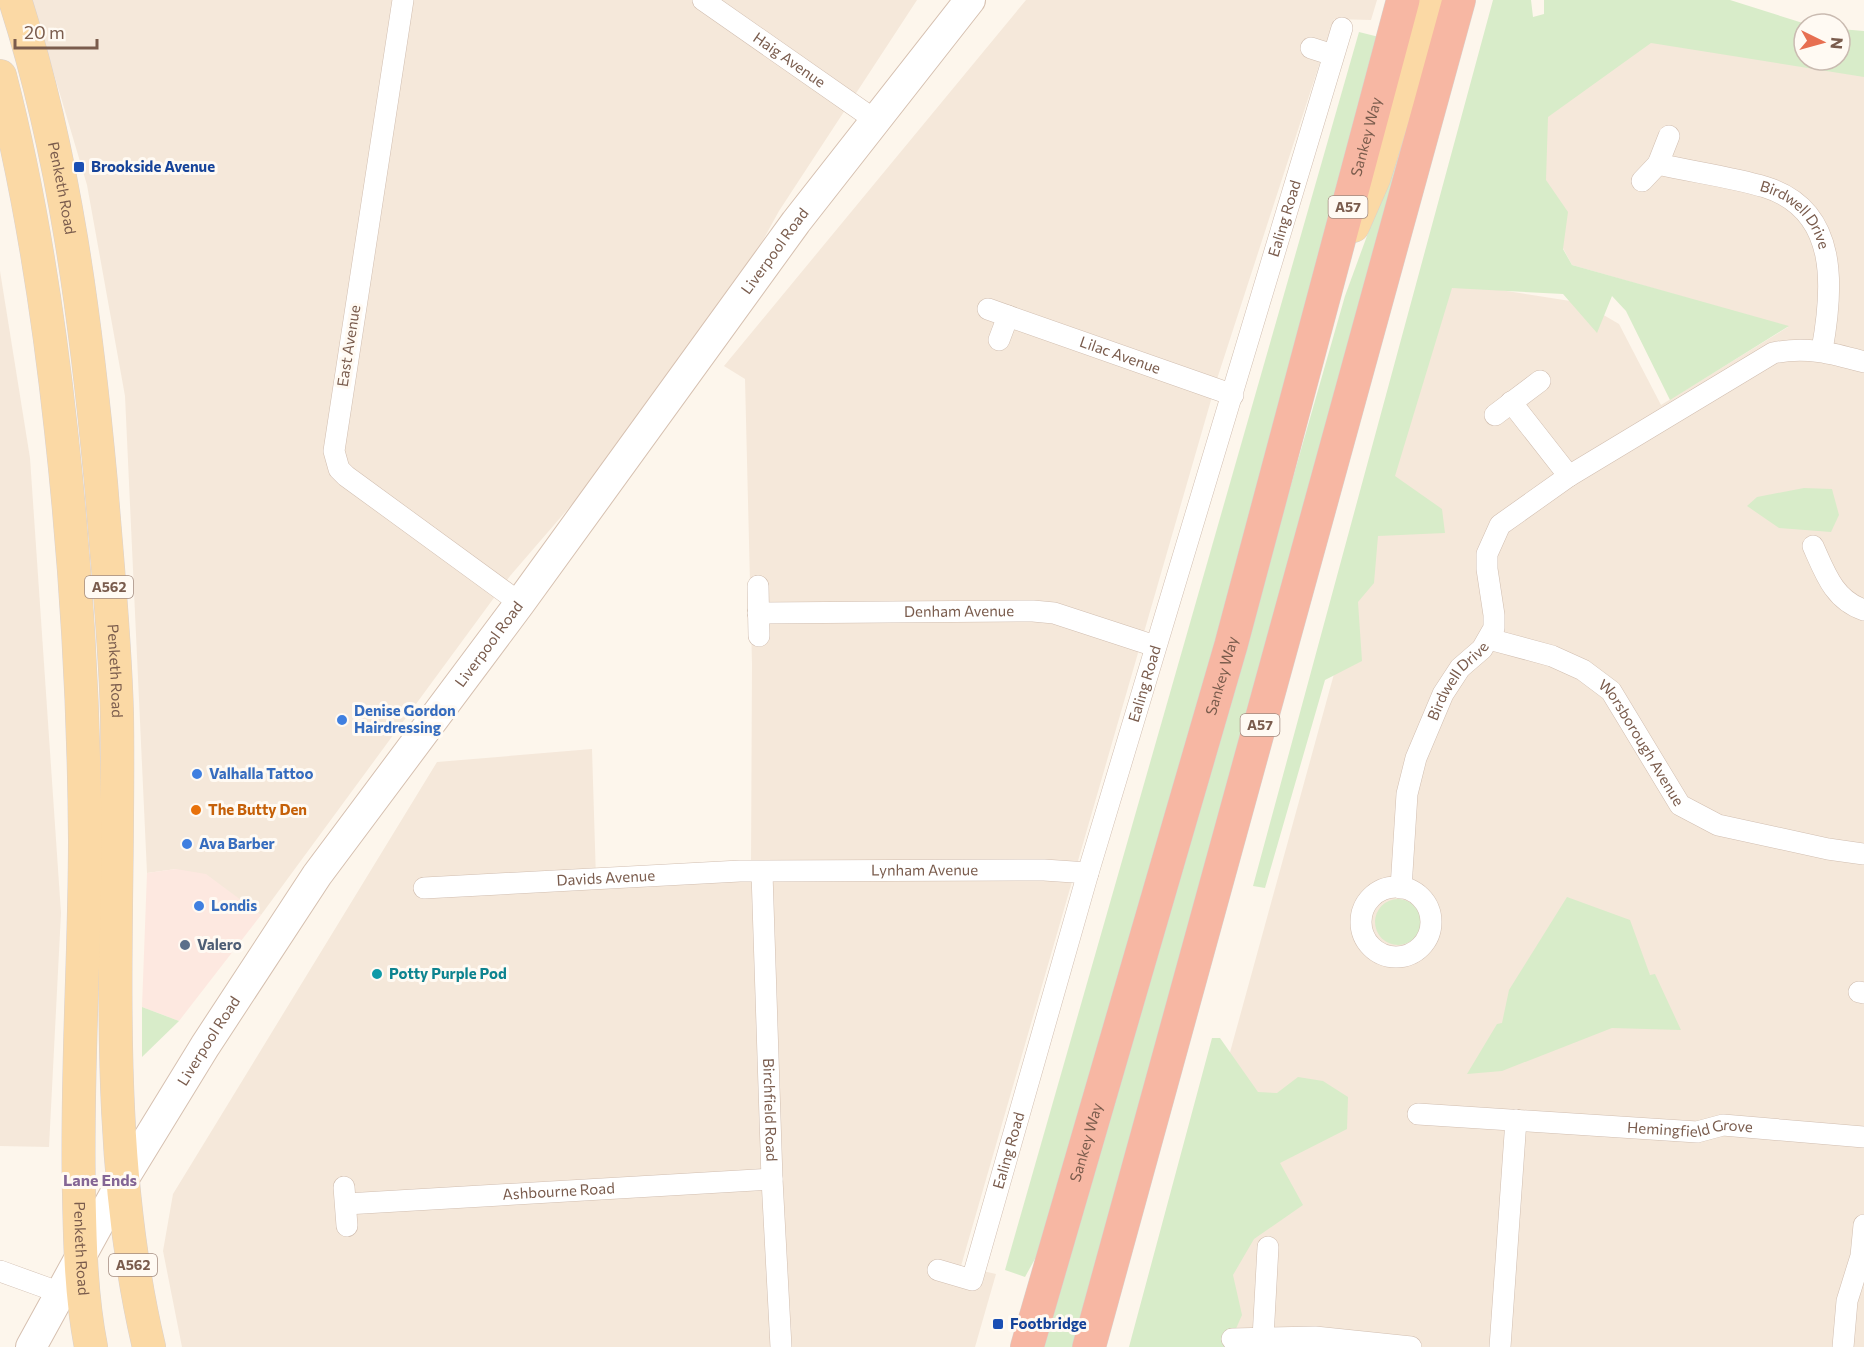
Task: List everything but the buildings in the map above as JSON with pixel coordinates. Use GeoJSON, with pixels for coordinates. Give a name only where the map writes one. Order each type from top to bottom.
{"type":"FeatureCollection","features":[{"type":"Feature","properties":{"kind":"highway","name":"Sankey Way"},"geometry":{"type":"LineString","coordinates":[[1027,1347],[1231,645],[1403,0]]}},
{"type":"Feature","properties":{"kind":"highway","name":"A57"},"geometry":{"type":"LineString","coordinates":[[1089,1347],[1451,2]]}},
{"type":"Feature","properties":{"kind":"main road","name":"Penketh Road"},"geometry":{"type":"LineString","coordinates":[[15,0],[27,39],[50,135],[74,251],[90,368],[117,711],[116,1021],[122,1183],[134,1276],[149,1347]]}},
{"type":"Feature","properties":{"kind":"main road"},"geometry":{"type":"LineString","coordinates":[[1328,285],[1451,2]]}},
{"type":"Feature","properties":{"kind":"main road","name":"Penketh Road"},"geometry":{"type":"LineString","coordinates":[[0,76],[18,146],[38,256],[54,372],[71,528],[81,690],[84,860],[77,1107],[80,1258],[91,1347]]}},
{"type":"Feature","properties":{"kind":"main road"},"geometry":{"type":"LineString","coordinates":[[54,372],[90,368]]}},
{"type":"Feature","properties":{"kind":"main road"},"geometry":{"type":"LineString","coordinates":[[84,860],[116,859]]}},
{"type":"Feature","properties":{"kind":"street","name":"East Avenue"},"geometry":{"type":"LineString","coordinates":[[403,0],[346,362],[334,451],[335,461],[346,476],[520,603]]}},
{"type":"Feature","properties":{"kind":"street","name":"Haig Avenue"},"geometry":{"type":"LineString","coordinates":[[704,0],[875,120]]}},
{"type":"Feature","properties":{"kind":"street","name":"Liverpool Road"},"geometry":{"type":"LineString","coordinates":[[32,1347],[122,1183],[194,1064],[317,875],[520,603],[796,222],[970,0]]}},
{"type":"Feature","properties":{"kind":"street","name":"Ealing Road"},"geometry":{"type":"LineString","coordinates":[[938,1270],[972,1280],[1155,646],[1233,395],[1342,28]]}},
{"type":"Feature","properties":{"kind":"street"},"geometry":{"type":"LineString","coordinates":[[1311,48],[1333,55]]}},
{"type":"Feature","properties":{"kind":"street"},"geometry":{"type":"LineString","coordinates":[[1642,181],[1658,164],[1669,136]]}},
{"type":"Feature","properties":{"kind":"street","name":"Birdwell Drive"},"geometry":{"type":"LineString","coordinates":[[1658,164],[1766,188],[1798,206],[1810,219],[1823,244],[1830,273],[1830,295],[1822,350]]}},
{"type":"Feature","properties":{"kind":"street","name":"Lilac Avenue"},"geometry":{"type":"LineString","coordinates":[[999,340],[998,312],[1233,395]]}},
{"type":"Feature","properties":{"kind":"street","name":"Birdwell Drive"},"geometry":{"type":"LineString","coordinates":[[1401,888],[1407,794],[1416,758],[1443,694],[1460,668],[1489,639],[1494,615],[1487,569],[1492,540],[1500,525],[1569,476],[1773,353],[1794,349],[1822,350],[1864,362]]}},
{"type":"Feature","properties":{"kind":"street"},"geometry":{"type":"LineString","coordinates":[[1540,381],[1503,409],[1569,476]]}},
{"type":"Feature","properties":{"kind":"street"},"geometry":{"type":"LineString","coordinates":[[1813,546],[1831,588],[1855,607],[1864,610]]}},
{"type":"Feature","properties":{"kind":"street"},"geometry":{"type":"LineString","coordinates":[[758,586],[759,636]]}},
{"type":"Feature","properties":{"kind":"street","name":"Denham Avenue"},"geometry":{"type":"LineString","coordinates":[[758,613],[1033,611],[1054,613],[1155,646]]}},
{"type":"Feature","properties":{"kind":"street","name":"Worsborough Avenue"},"geometry":{"type":"LineString","coordinates":[[1489,639],[1563,661],[1583,670],[1611,692],[1680,806],[1718,825],[1828,849],[1864,854]]}},
{"type":"Feature","properties":{"kind":"street","name":"Lynham Avenue"},"geometry":{"type":"LineString","coordinates":[[762,873],[1044,870],[1088,873]]}},
{"type":"Feature","properties":{"kind":"street","name":"Davids Avenue"},"geometry":{"type":"LineString","coordinates":[[424,888],[450,898],[740,871],[762,873]]}},
{"type":"Feature","properties":{"kind":"street","name":"Birchfield Road"},"geometry":{"type":"LineString","coordinates":[[762,873],[772,1179],[781,1347]]}},
{"type":"Feature","properties":{"kind":"street","name":"Hemingfield Grove"},"geometry":{"type":"LineString","coordinates":[[1418,1114],[1697,1132],[1724,1125],[1864,1137]]}},
{"type":"Feature","properties":{"kind":"street"},"geometry":{"type":"LineString","coordinates":[[1500,1347],[1516,1120]]}},
{"type":"Feature","properties":{"kind":"street","name":"Ashbourne Road"},"geometry":{"type":"LineString","coordinates":[[346,1226],[345,1196],[772,1179]]}},
{"type":"Feature","properties":{"kind":"street"},"geometry":{"type":"LineString","coordinates":[[1843,1347],[1847,1300],[1861,1256],[1864,1225]]}},
{"type":"Feature","properties":{"kind":"street"},"geometry":{"type":"LineString","coordinates":[[1263,1338],[1268,1247]]}},
{"type":"Feature","properties":{"kind":"street"},"geometry":{"type":"LineString","coordinates":[[0,1271],[61,1293]]}},
{"type":"Feature","properties":{"kind":"street"},"geometry":{"type":"LineString","coordinates":[[1232,1339],[1315,1337],[1411,1347]]}},
{"type":"Feature","properties":{"kind":"shaded area"},"geometry":{"type":"Polygon","coordinates":[[[32,0],[917,0],[779,211],[699,357],[510,576],[261,915],[176,869],[147,873],[125,396],[87,185],[32,0]]]}},
{"type":"Feature","properties":{"kind":"shaded area"},"geometry":{"type":"Polygon","coordinates":[[[1026,0],[1377,0],[1371,20],[1334,19],[1218,376],[961,1266],[996,1274],[975,1347],[182,1347],[163,1251],[173,1194],[437,762],[592,749],[596,879],[751,866],[752,664],[745,379],[724,366],[1026,0]]]}},
{"type":"Feature","properties":{"kind":"shaded area"},"geometry":{"type":"Polygon","coordinates":[[[1650,39],[1792,62],[1792,72],[1864,74],[1864,1347],[1149,1347],[1442,281],[1583,303],[1619,324],[1661,405],[1788,327],[1572,265],[1542,209],[1537,110],[1650,39]],[[1629,920],[1501,1027],[1657,995],[1629,920]]]}},
{"type":"Feature","properties":{"kind":"shaded area"},"geometry":{"type":"Polygon","coordinates":[[[0,271],[30,458],[61,913],[49,1147],[0,1146],[0,271]]]}},
{"type":"Feature","properties":{"kind":"shaded area"},"geometry":{"type":"Polygon","coordinates":[[[176,869],[206,874],[261,915],[179,1021],[142,1007],[147,873],[176,869]]]}},
{"type":"Feature","properties":{"kind":"green space"},"geometry":{"type":"Polygon","coordinates":[[[1493,0],[1531,0],[1533,17],[1544,14],[1544,0],[1730,0],[1792,20],[1792,66],[1651,43],[1548,117],[1546,180],[1568,212],[1563,249],[1572,265],[1789,326],[1670,400],[1626,311],[1612,296],[1597,333],[1563,294],[1452,288],[1395,476],[1442,509],[1445,533],[1378,536],[1374,583],[1358,602],[1362,661],[1325,680],[1265,888],[1253,886],[1493,0]]]}},
{"type":"Feature","properties":{"kind":"green space"},"geometry":{"type":"Polygon","coordinates":[[[1852,30],[1864,31],[1864,77],[1833,72],[1852,72],[1852,30]]]}},
{"type":"Feature","properties":{"kind":"green space"},"geometry":{"type":"Polygon","coordinates":[[[1359,32],[1383,38],[1057,1219],[1025,1277],[1005,1270],[1359,32]]]}},
{"type":"Feature","properties":{"kind":"green space"},"geometry":{"type":"Polygon","coordinates":[[[1413,110],[1073,1347],[1044,1347],[1345,296],[1413,110]]]}},
{"type":"Feature","properties":{"kind":"green space"},"geometry":{"type":"Polygon","coordinates":[[[1804,488],[1832,489],[1839,515],[1831,532],[1779,528],[1747,506],[1757,497],[1804,488]]]}},
{"type":"Feature","properties":{"kind":"green space"},"geometry":{"type":"Polygon","coordinates":[[[1567,897],[1630,920],[1650,975],[1655,974],[1681,1030],[1612,1028],[1502,1071],[1467,1074],[1497,1024],[1502,1023],[1509,990],[1567,897]]]}},
{"type":"Feature","properties":{"kind":"green space"},"geometry":{"type":"Polygon","coordinates":[[[1398,899],[1414,906],[1421,922],[1414,938],[1398,945],[1382,938],[1375,922],[1382,906],[1398,899]]]}},
{"type":"Feature","properties":{"kind":"green space"},"geometry":{"type":"Polygon","coordinates":[[[142,1007],[179,1021],[142,1057],[142,1007]]]}},
{"type":"Feature","properties":{"kind":"green space"},"geometry":{"type":"Polygon","coordinates":[[[1212,1038],[1220,1038],[1258,1092],[1277,1093],[1298,1077],[1323,1081],[1348,1097],[1347,1129],[1280,1163],[1303,1205],[1254,1239],[1233,1275],[1242,1315],[1228,1347],[1129,1347],[1212,1038]]]}},
{"type":"Feature","properties":{"kind":"place","name":"Brookside Avenue"},"geometry":{"type":"Point","coordinates":[79,167]}},
{"type":"Feature","properties":{"kind":"place","name":"Denise Gordon Hairdressing"},"geometry":{"type":"Point","coordinates":[342,720]}},
{"type":"Feature","properties":{"kind":"place","name":"Valhalla Tattoo"},"geometry":{"type":"Point","coordinates":[197,774]}},
{"type":"Feature","properties":{"kind":"place","name":"The Butty Den"},"geometry":{"type":"Point","coordinates":[196,810]}},
{"type":"Feature","properties":{"kind":"place","name":"Ava Barber"},"geometry":{"type":"Point","coordinates":[187,844]}},
{"type":"Feature","properties":{"kind":"place","name":"Londis"},"geometry":{"type":"Point","coordinates":[199,906]}},
{"type":"Feature","properties":{"kind":"place","name":"Valero"},"geometry":{"type":"Point","coordinates":[185,945]}},
{"type":"Feature","properties":{"kind":"place","name":"Potty Purple Pod"},"geometry":{"type":"Point","coordinates":[377,974]}},
{"type":"Feature","properties":{"kind":"place","name":"Footbridge"},"geometry":{"type":"Point","coordinates":[998,1324]}},
{"type":"Feature","properties":{"kind":"district","name":"Lane Ends"},"geometry":{"type":"Point","coordinates":[100,1180]}}]}
